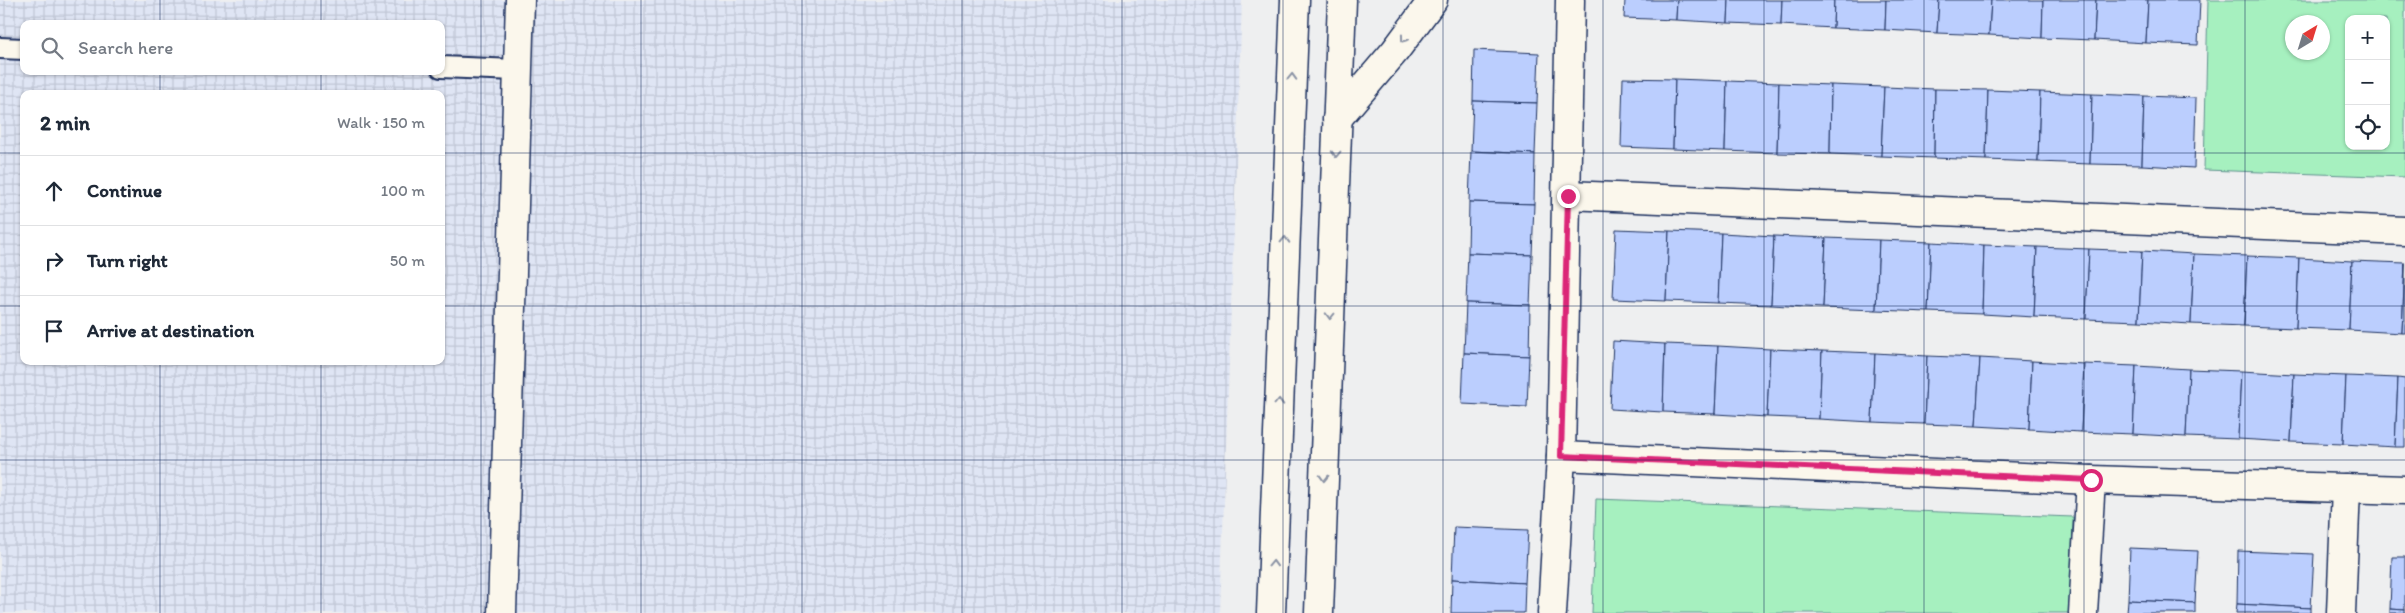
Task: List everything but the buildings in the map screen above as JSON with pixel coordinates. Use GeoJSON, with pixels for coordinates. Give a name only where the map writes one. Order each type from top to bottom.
{"type":"FeatureCollection","features":[{"type":"Feature","properties":{"kind":"street"},"geometry":{"type":"LineString","coordinates":[[502,613],[520,0]]}},
{"type":"Feature","properties":{"kind":"street"},"geometry":{"type":"LineString","coordinates":[[1271,613],[1294,0]]}},
{"type":"Feature","properties":{"kind":"street"},"geometry":{"type":"LineString","coordinates":[[1319,613],[1342,0]]}},
{"type":"Feature","properties":{"kind":"street"},"geometry":{"type":"LineString","coordinates":[[1337,119],[1396,51],[1433,0]]}},
{"type":"Feature","properties":{"kind":"street"},"geometry":{"type":"LineString","coordinates":[[1552,613],[1561,456],[1568,196],[1568,34],[1570,0]]}},
{"type":"Feature","properties":{"kind":"street"},"geometry":{"type":"LineString","coordinates":[[1568,196],[2405,231]]}},
{"type":"Feature","properties":{"kind":"street"},"geometry":{"type":"LineString","coordinates":[[1561,456],[2091,480],[2405,490]]}},
{"type":"Feature","properties":{"kind":"street"},"geometry":{"type":"LineString","coordinates":[[2083,613],[2091,480]]}},
{"type":"Feature","properties":{"kind":"street"},"geometry":{"type":"LineString","coordinates":[[2341,613],[2346,488]]}},
{"type":"Feature","properties":{"kind":"lane"},"geometry":{"type":"LineString","coordinates":[[0,48],[20,50]]}},
{"type":"Feature","properties":{"kind":"lane"},"geometry":{"type":"LineString","coordinates":[[445,67],[518,70]]}},
{"type":"Feature","properties":{"kind":"shaded area"},"geometry":{"type":"Polygon","coordinates":[[[0,0],[1242,0],[1220,613],[0,613],[0,0]]]}},
{"type":"Feature","properties":{"kind":"green space"},"geometry":{"type":"Polygon","coordinates":[[[2208,0],[2405,0],[2405,177],[2204,170],[2208,0]]]}},
{"type":"Feature","properties":{"kind":"green space"},"geometry":{"type":"Polygon","coordinates":[[[1596,499],[2073,517],[2070,613],[1592,613],[1596,499]]]}},
{"type":"Feature","properties":{"kind":"route"},"geometry":{"type":"LineString","coordinates":[[1568,196],[1561,456],[2091,480]]}}]}
